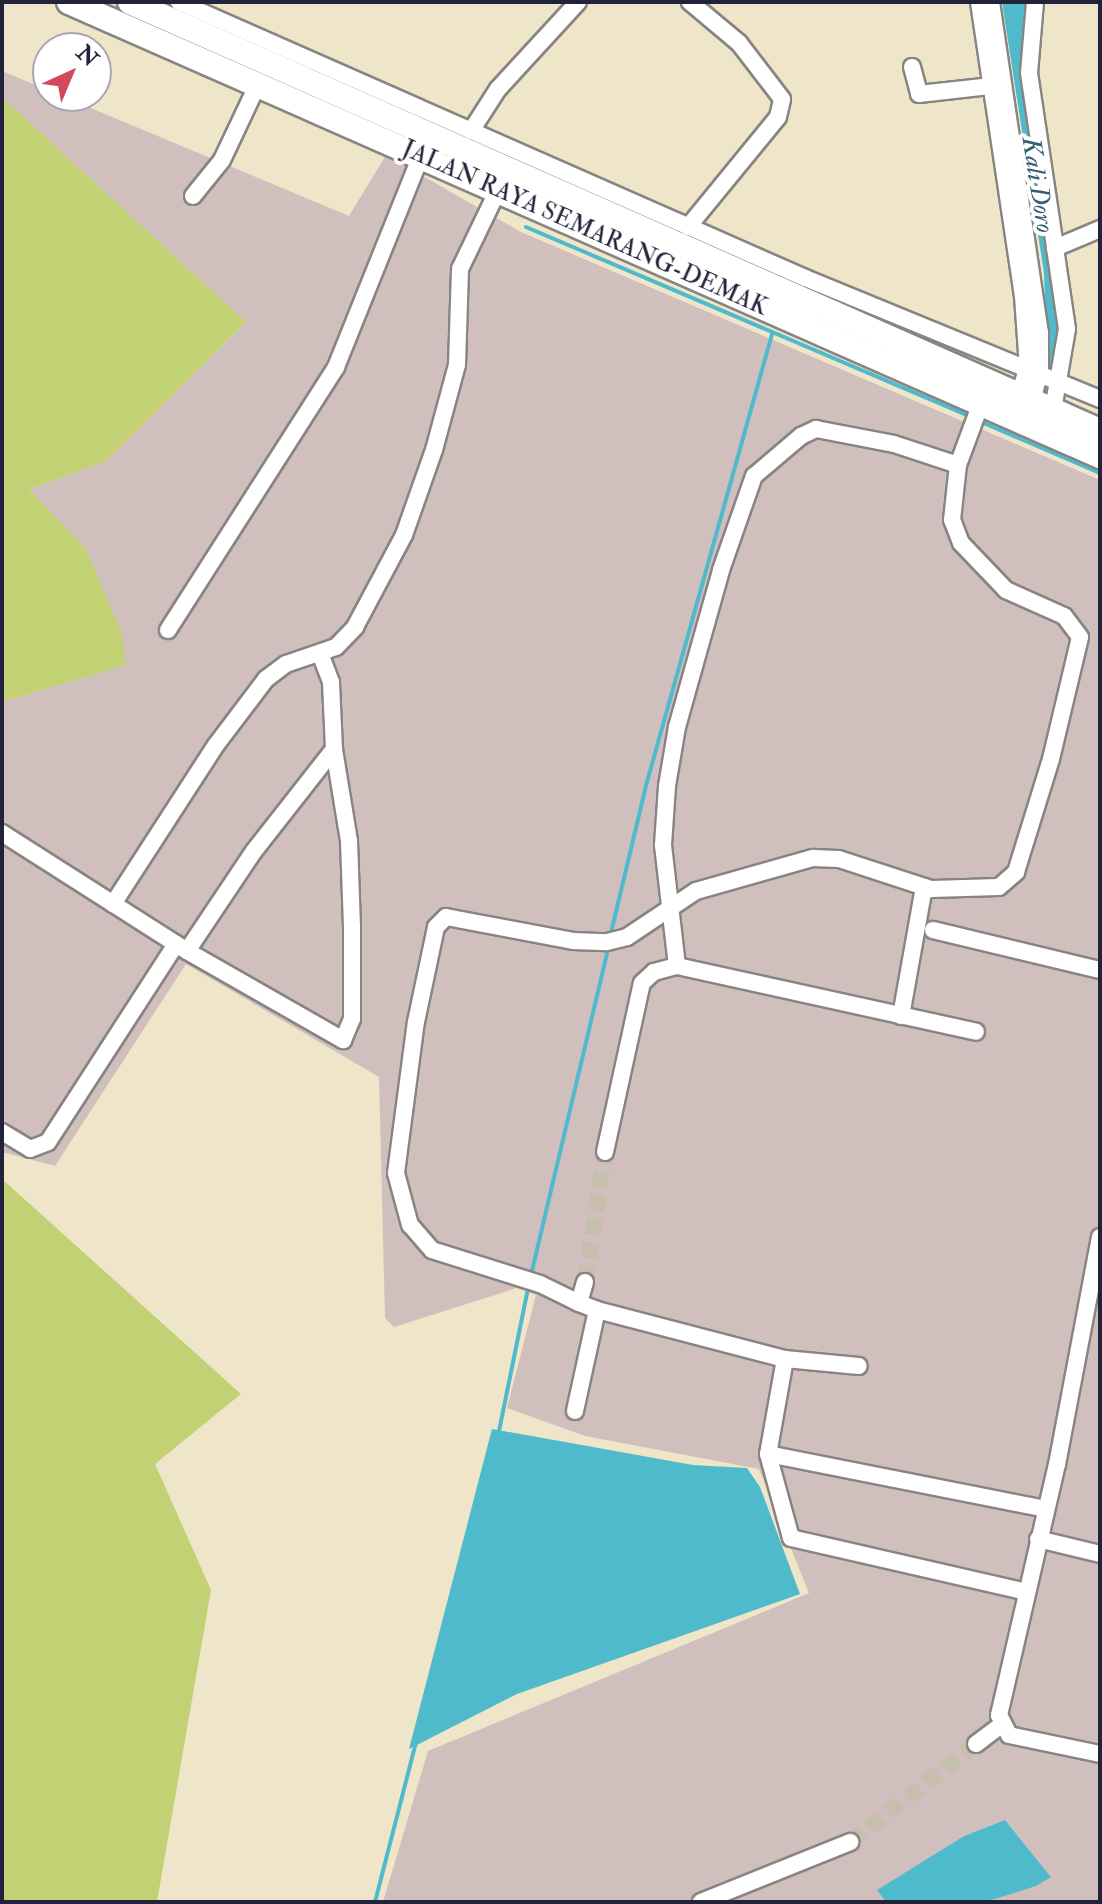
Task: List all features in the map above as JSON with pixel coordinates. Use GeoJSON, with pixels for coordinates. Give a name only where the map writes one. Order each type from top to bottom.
{"type":"FeatureCollection","features":[{"type":"Feature","properties":{"kind":"highway","name":"JALAN RAYA SEMARANG-DEMAK"},"geometry":{"type":"LineString","coordinates":[[69,2],[211,52],[1029,406],[1100,431]]}},
{"type":"Feature","properties":{"kind":"highway","name":"JALAN RAYA SEMARANG-DEMAK"},"geometry":{"type":"LineString","coordinates":[[134,3],[211,52],[257,86],[981,403],[1029,406],[1100,456]]}},
{"type":"Feature","properties":{"kind":"street"},"geometry":{"type":"LineString","coordinates":[[179,2],[688,227],[1100,399]]}},
{"type":"Feature","properties":{"kind":"street"},"geometry":{"type":"LineString","coordinates":[[471,131],[498,89],[578,2]]}},
{"type":"Feature","properties":{"kind":"street"},"geometry":{"type":"LineString","coordinates":[[688,227],[778,117],[782,99],[739,43],[690,2]]}},
{"type":"Feature","properties":{"kind":"street"},"geometry":{"type":"LineString","coordinates":[[979,2],[1000,80],[1026,215],[1040,332],[1029,406]]}},
{"type":"Feature","properties":{"kind":"street"},"geometry":{"type":"LineString","coordinates":[[991,2],[1034,369]]}},
{"type":"Feature","properties":{"kind":"street"},"geometry":{"type":"LineString","coordinates":[[1029,406],[1061,381],[1067,329],[1028,73],[1035,2]]}},
{"type":"Feature","properties":{"kind":"street"},"geometry":{"type":"LineString","coordinates":[[912,67],[919,94],[1028,73]]}},
{"type":"Feature","properties":{"kind":"street"},"geometry":{"type":"LineString","coordinates":[[193,196],[222,160],[257,86]]}},
{"type":"Feature","properties":{"kind":"street"},"geometry":{"type":"LineString","coordinates":[[168,630],[336,367],[421,156]]}},
{"type":"Feature","properties":{"kind":"street"},"geometry":{"type":"LineString","coordinates":[[113,904],[247,701],[286,664],[321,656],[355,627],[404,535],[457,365],[460,269],[498,190]]}},
{"type":"Feature","properties":{"kind":"street"},"geometry":{"type":"LineString","coordinates":[[1026,215],[1050,211]]}},
{"type":"Feature","properties":{"kind":"street"},"geometry":{"type":"LineString","coordinates":[[1055,248],[1100,229]]}},
{"type":"Feature","properties":{"kind":"street"},"geometry":{"type":"LineString","coordinates":[[859,1366],[785,1359],[597,1310],[540,1284],[432,1250],[410,1225],[396,1173],[416,1022],[436,927],[446,917],[573,941],[607,942],[627,937],[696,891],[813,858],[839,859],[924,887],[973,891],[999,887],[1016,872],[1055,745],[1080,637],[1064,616],[1006,590],[961,543],[952,520],[958,465],[981,403]]}},
{"type":"Feature","properties":{"kind":"street"},"geometry":{"type":"LineString","coordinates":[[677,966],[663,845],[677,727],[721,570],[754,476],[816,429],[894,444],[958,465]]}},
{"type":"Feature","properties":{"kind":"street"},"geometry":{"type":"LineString","coordinates":[[2,833],[338,1041],[348,1037],[352,1019],[349,841],[334,749],[331,682],[321,656]]}},
{"type":"Feature","properties":{"kind":"street"},"geometry":{"type":"LineString","coordinates":[[2,1132],[30,1149],[48,1142],[182,947],[334,749]]}},
{"type":"Feature","properties":{"kind":"street"},"geometry":{"type":"LineString","coordinates":[[901,1016],[924,887]]}},
{"type":"Feature","properties":{"kind":"street"},"geometry":{"type":"LineString","coordinates":[[933,930],[1100,970]]}},
{"type":"Feature","properties":{"kind":"street"},"geometry":{"type":"LineString","coordinates":[[605,1152],[642,983],[654,972],[677,966],[976,1032]]}},
{"type":"Feature","properties":{"kind":"street"},"geometry":{"type":"LineString","coordinates":[[976,1744],[1000,1726],[1100,1237]]}},
{"type":"Feature","properties":{"kind":"street"},"geometry":{"type":"LineString","coordinates":[[579,1303],[585,1282]]}},
{"type":"Feature","properties":{"kind":"street"},"geometry":{"type":"LineString","coordinates":[[575,1411],[597,1310]]}},
{"type":"Feature","properties":{"kind":"street"},"geometry":{"type":"LineString","coordinates":[[785,1359],[768,1454],[794,1541],[1026,1592]]}},
{"type":"Feature","properties":{"kind":"street"},"geometry":{"type":"LineString","coordinates":[[768,1454],[1045,1509]]}},
{"type":"Feature","properties":{"kind":"street"},"geometry":{"type":"LineString","coordinates":[[1038,1539],[1100,1554]]}},
{"type":"Feature","properties":{"kind":"street"},"geometry":{"type":"LineString","coordinates":[[1000,1726],[1009,1735],[1100,1754]]}},
{"type":"Feature","properties":{"kind":"street"},"geometry":{"type":"LineString","coordinates":[[701,1902],[850,1842]]}},
{"type":"Feature","properties":{"kind":"shaded area"},"geometry":{"type":"Polygon","coordinates":[[[2,71],[32,83],[32,112],[100,112],[349,216],[386,155],[521,232],[1100,480],[1100,1902],[985,1902],[1051,1877],[1005,1820],[964,1836],[878,1890],[886,1902],[383,1902],[428,1751],[809,1593],[759,1469],[585,1436],[507,1408],[536,1295],[517,1288],[394,1327],[385,1318],[379,1077],[186,964],[55,1166],[2,1152],[2,702],[125,665],[86,549],[29,489],[105,462],[246,322],[2,97],[2,71]]]}},
{"type":"Feature","properties":{"kind":"green space"},"geometry":{"type":"Polygon","coordinates":[[[2,97],[246,322],[105,462],[29,489],[86,549],[122,634],[126,665],[2,702],[2,97]]]}},
{"type":"Feature","properties":{"kind":"green space"},"geometry":{"type":"Polygon","coordinates":[[[2,1179],[241,1394],[155,1464],[211,1590],[157,1902],[2,1902],[2,1179]]]}},
{"type":"Feature","properties":{"kind":"water","name":"Kali Doro"},"geometry":{"type":"Polygon","coordinates":[[[1002,2],[1033,2],[1025,51],[1063,315],[1055,369],[1047,367],[1044,273],[1002,2]]]}},
{"type":"Feature","properties":{"kind":"water"},"geometry":{"type":"Polygon","coordinates":[[[492,1429],[693,1465],[747,1468],[760,1487],[800,1594],[517,1694],[409,1749],[492,1429]]]}},
{"type":"Feature","properties":{"kind":"water"},"geometry":{"type":"Polygon","coordinates":[[[1005,1820],[1051,1877],[1036,1886],[985,1902],[886,1902],[877,1890],[964,1836],[1005,1820]]]}},
{"type":"Feature","properties":{"kind":"waterway"},"geometry":{"type":"LineString","coordinates":[[526,227],[971,417]]}},
{"type":"Feature","properties":{"kind":"waterway"},"geometry":{"type":"LineString","coordinates":[[610,937],[647,782],[772,334]]}},
{"type":"Feature","properties":{"kind":"waterway"},"geometry":{"type":"LineString","coordinates":[[979,421],[1100,473]]}},
{"type":"Feature","properties":{"kind":"waterway"},"geometry":{"type":"LineString","coordinates":[[531,1275],[609,945]]}},
{"type":"Feature","properties":{"kind":"waterway"},"geometry":{"type":"LineString","coordinates":[[498,1436],[529,1284]]}},
{"type":"Feature","properties":{"kind":"waterway"},"geometry":{"type":"LineString","coordinates":[[375,1902],[416,1742]]}},
{"type":"Feature","properties":{"kind":"tunnel"},"geometry":{"type":"LineString","coordinates":[[585,1282],[605,1152]]}},
{"type":"Feature","properties":{"kind":"tunnel"},"geometry":{"type":"LineString","coordinates":[[850,1842],[976,1744]]}}]}
